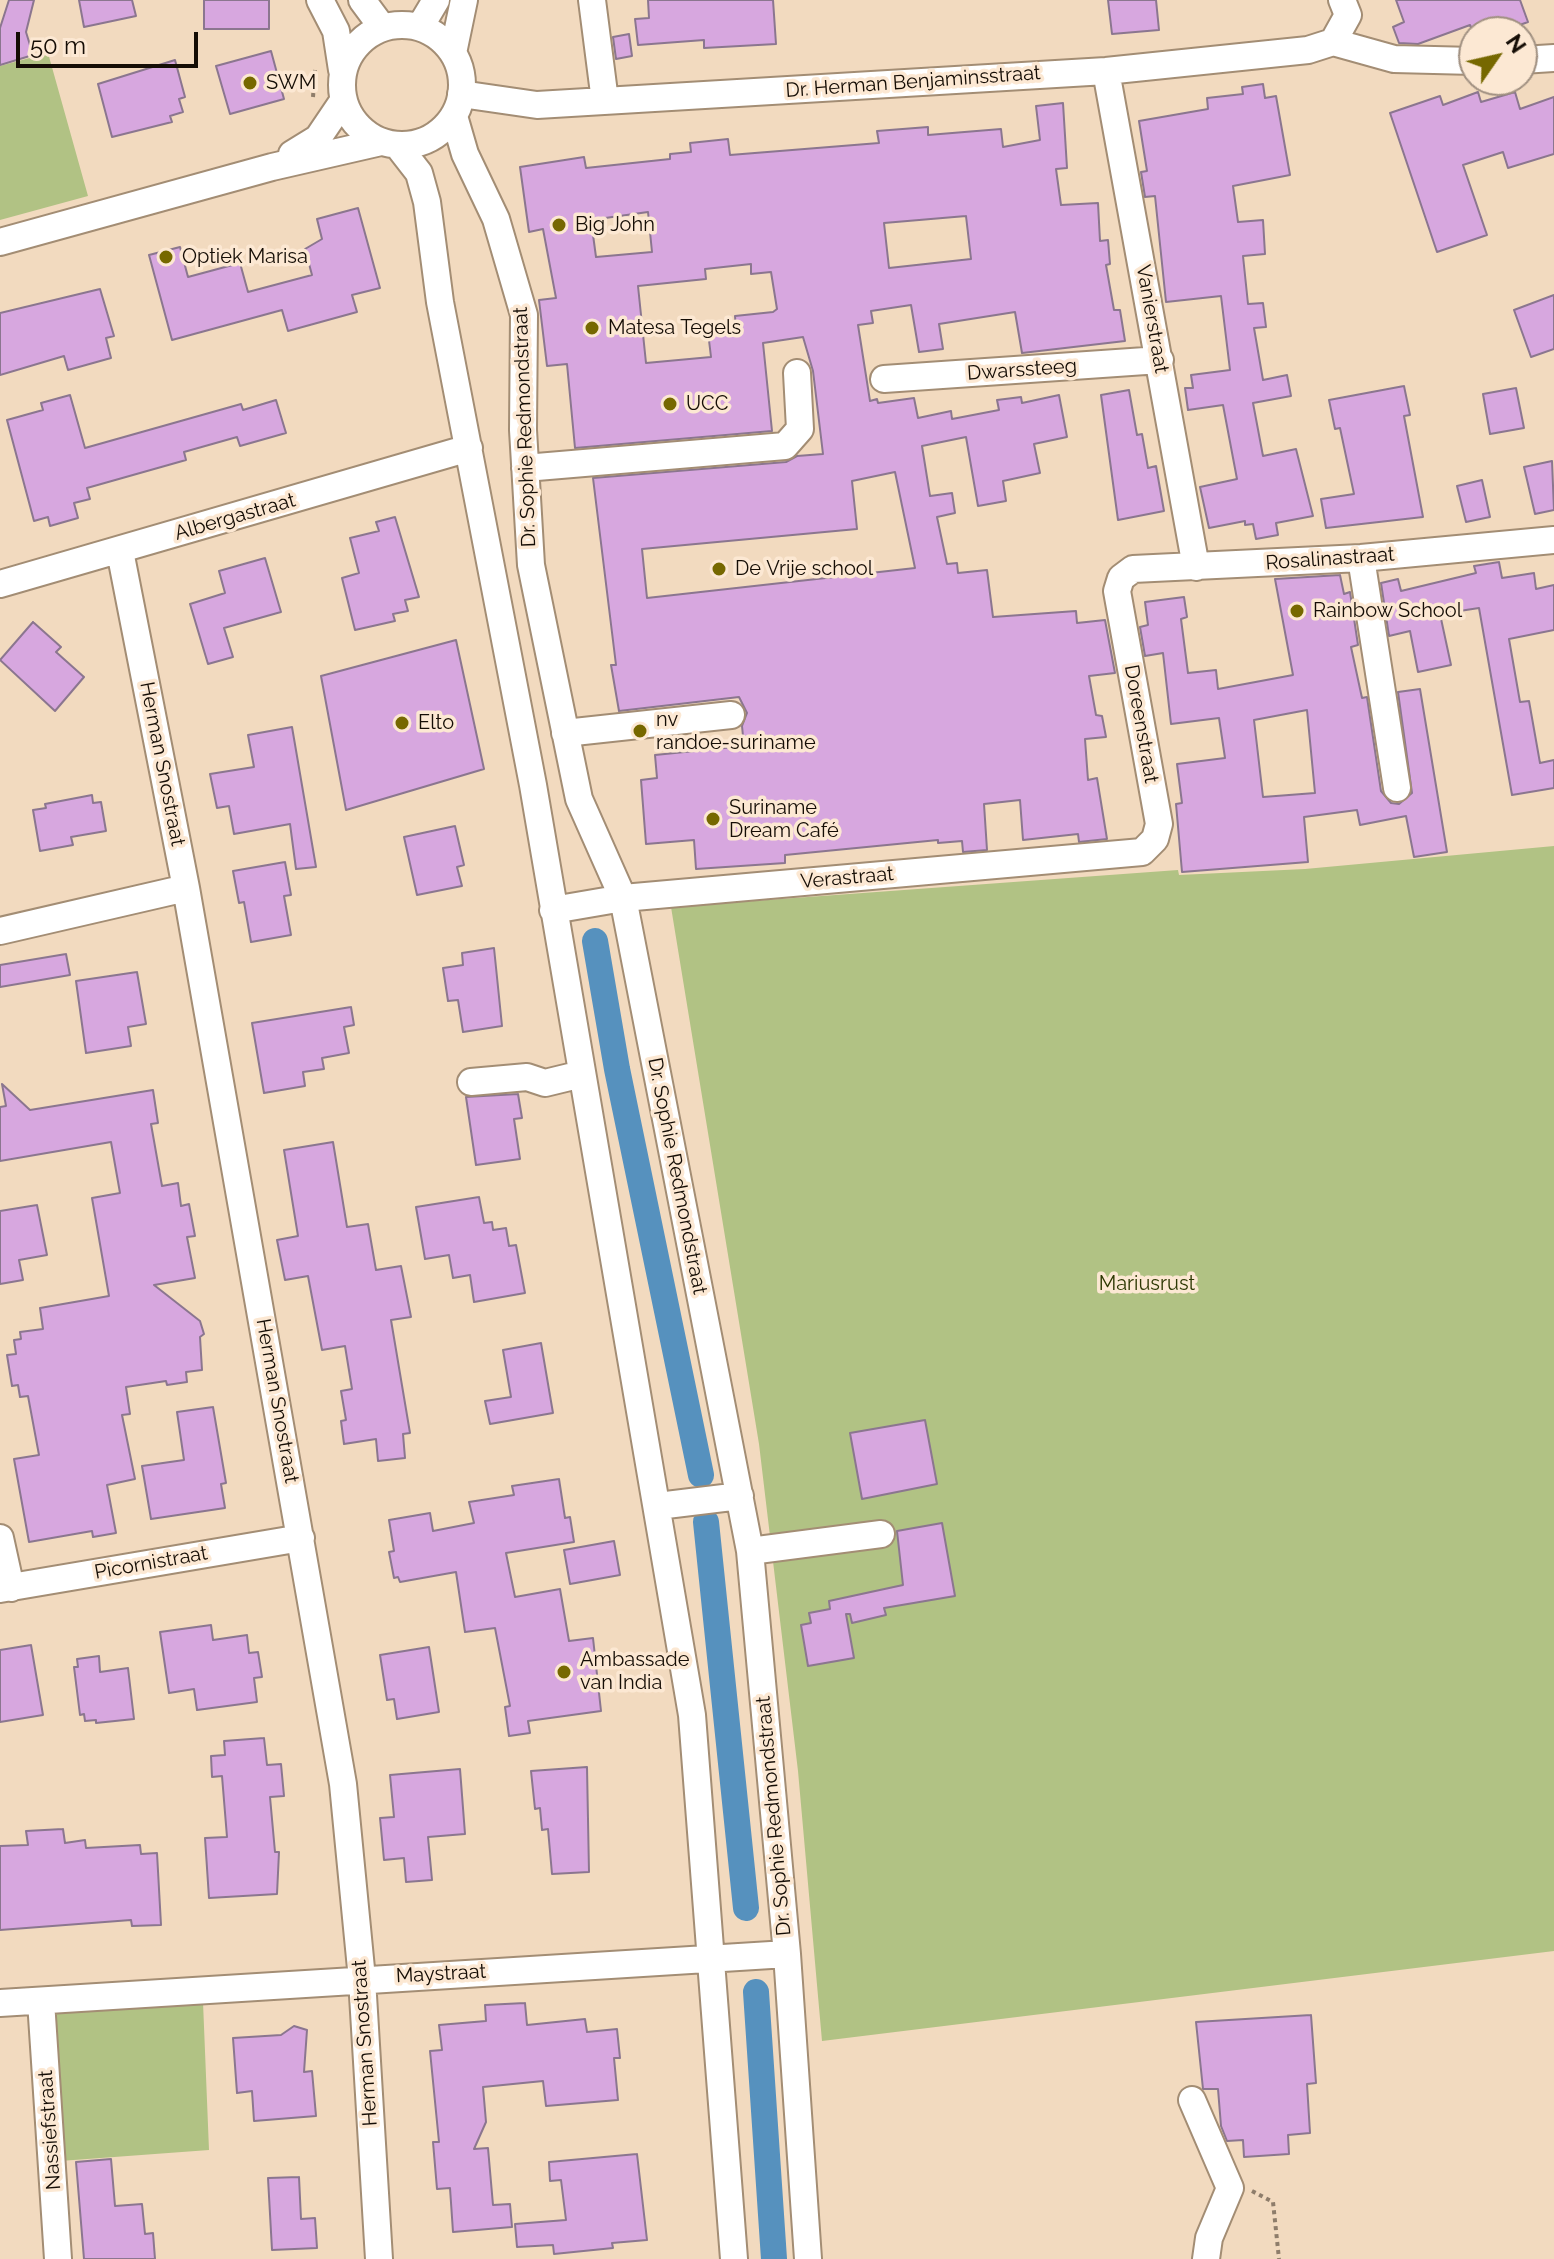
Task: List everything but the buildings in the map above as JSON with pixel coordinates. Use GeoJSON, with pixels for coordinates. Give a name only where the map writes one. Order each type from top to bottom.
{"type":"FeatureCollection","features":[{"type":"Feature","properties":{"kind":"street"},"geometry":{"type":"LineString","coordinates":[[320,0],[336,31],[343,101],[357,126],[389,144]]}},
{"type":"Feature","properties":{"kind":"street"},"geometry":{"type":"LineString","coordinates":[[362,0],[382,27]]}},
{"type":"Feature","properties":{"kind":"street"},"geometry":{"type":"LineString","coordinates":[[420,27],[436,0]]}},
{"type":"Feature","properties":{"kind":"street"},"geometry":{"type":"LineString","coordinates":[[453,53],[464,0]]}},
{"type":"Feature","properties":{"kind":"street"},"geometry":{"type":"LineString","coordinates":[[592,0],[605,101]]}},
{"type":"Feature","properties":{"kind":"street"},"geometry":{"type":"LineString","coordinates":[[1345,8],[1333,42],[1394,59],[1458,61]]}},
{"type":"Feature","properties":{"kind":"street"},"geometry":{"type":"LineString","coordinates":[[0,242],[272,167],[434,136],[458,105],[461,71],[453,53],[444,42],[420,27],[382,27],[354,47],[342,70]]}},
{"type":"Feature","properties":{"kind":"street","name":"Dr. Herman Benjaminsstraat"},"geometry":{"type":"LineString","coordinates":[[458,105],[537,105],[1106,71],[1308,50],[1333,42]]}},
{"type":"Feature","properties":{"kind":"street","name":"Vanierstraat"},"geometry":{"type":"LineString","coordinates":[[1106,71],[1196,567]]}},
{"type":"Feature","properties":{"kind":"street"},"geometry":{"type":"LineString","coordinates":[[272,167],[318,138],[343,101]]}},
{"type":"Feature","properties":{"kind":"street","name":"Dr. Sophie Redmondstraat"},"geometry":{"type":"LineString","coordinates":[[458,105],[465,154],[496,219],[524,315],[525,468],[531,565],[579,799],[623,898],[750,1551],[787,1954],[808,2259]]}},
{"type":"Feature","properties":{"kind":"street","name":"Dr. Sophie Redmondstraat"},"geometry":{"type":"LineString","coordinates":[[389,144],[424,183],[440,302],[553,910],[658,1506],[692,1715],[734,2259]]}},
{"type":"Feature","properties":{"kind":"street","name":"Dwarssteeg"},"geometry":{"type":"LineString","coordinates":[[884,379],[1160,360]]}},
{"type":"Feature","properties":{"kind":"street"},"geometry":{"type":"LineString","coordinates":[[525,468],[785,446],[800,429],[797,373]]}},
{"type":"Feature","properties":{"kind":"street","name":"Albergastraat"},"geometry":{"type":"LineString","coordinates":[[0,584],[469,448]]}},
{"type":"Feature","properties":{"kind":"street","name":"Rosalinastraat"},"geometry":{"type":"LineString","coordinates":[[1117,591],[1121,578],[1133,569],[1361,558],[1554,540]]}},
{"type":"Feature","properties":{"kind":"street","name":"Herman Snostraat"},"geometry":{"type":"LineString","coordinates":[[120,551],[186,888],[343,1784],[362,1979],[379,2259]]}},
{"type":"Feature","properties":{"kind":"street"},"geometry":{"type":"LineString","coordinates":[[1361,558],[1397,788]]}},
{"type":"Feature","properties":{"kind":"street","name":"Doreenstraat"},"geometry":{"type":"LineString","coordinates":[[1117,591],[1159,824],[1155,839],[1142,852]]}},
{"type":"Feature","properties":{"kind":"street"},"geometry":{"type":"LineString","coordinates":[[565,733],[731,715]]}},
{"type":"Feature","properties":{"kind":"street","name":"Verastraat"},"geometry":{"type":"LineString","coordinates":[[553,910],[623,898],[1142,852]]}},
{"type":"Feature","properties":{"kind":"street"},"geometry":{"type":"LineString","coordinates":[[0,931],[186,888]]}},
{"type":"Feature","properties":{"kind":"street"},"geometry":{"type":"LineString","coordinates":[[471,1082],[527,1077],[545,1083],[582,1074]]}},
{"type":"Feature","properties":{"kind":"street"},"geometry":{"type":"LineString","coordinates":[[658,1506],[740,1496]]}},
{"type":"Feature","properties":{"kind":"street"},"geometry":{"type":"LineString","coordinates":[[750,1551],[881,1534]]}},
{"type":"Feature","properties":{"kind":"street"},"geometry":{"type":"LineString","coordinates":[[0,1538],[5,1588]]}},
{"type":"Feature","properties":{"kind":"street","name":"Picornistraat"},"geometry":{"type":"LineString","coordinates":[[5,1588],[301,1538]]}},
{"type":"Feature","properties":{"kind":"street","name":"Maystraat"},"geometry":{"type":"LineString","coordinates":[[0,2003],[787,1954]]}},
{"type":"Feature","properties":{"kind":"street","name":"Nassiefstraat"},"geometry":{"type":"LineString","coordinates":[[41,2001],[58,2259]]}},
{"type":"Feature","properties":{"kind":"street"},"geometry":{"type":"LineString","coordinates":[[1192,2100],[1230,2188],[1209,2238],[1206,2259]]}},
{"type":"Feature","properties":{"kind":"path"},"geometry":{"type":"LineString","coordinates":[[1230,2188],[1260,2192],[1273,2202],[1279,2259]]}},
{"type":"Feature","properties":{"kind":"green space"},"geometry":{"type":"Polygon","coordinates":[[[48,53],[88,196],[0,220],[0,66],[48,53]]]}},
{"type":"Feature","properties":{"kind":"green space","name":"Mariusrust"},"geometry":{"type":"Polygon","coordinates":[[[1554,846],[1554,1951],[822,2041],[798,1771],[759,1444],[671,907],[1178,870],[1179,875],[1305,869],[1554,846]]]}},
{"type":"Feature","properties":{"kind":"green space"},"geometry":{"type":"Polygon","coordinates":[[[203,2002],[209,2150],[60,2161],[51,2016],[58,2012],[203,2002]]]}},
{"type":"Feature","properties":{"kind":"waterway"},"geometry":{"type":"LineString","coordinates":[[595,941],[617,1069],[701,1475]]}},
{"type":"Feature","properties":{"kind":"waterway"},"geometry":{"type":"LineString","coordinates":[[706,1522],[746,1908]]}},
{"type":"Feature","properties":{"kind":"waterway"},"geometry":{"type":"LineString","coordinates":[[756,1992],[774,2259]]}},
{"type":"Feature","properties":{"kind":"place","name":"SWM"},"geometry":{"type":"Point","coordinates":[250,83]}},
{"type":"Feature","properties":{"kind":"place","name":"Big John"},"geometry":{"type":"Point","coordinates":[559,225]}},
{"type":"Feature","properties":{"kind":"place","name":"Optiek Marisa"},"geometry":{"type":"Point","coordinates":[166,257]}},
{"type":"Feature","properties":{"kind":"place","name":"Matesa Tegels"},"geometry":{"type":"Point","coordinates":[592,328]}},
{"type":"Feature","properties":{"kind":"place","name":"UCC"},"geometry":{"type":"Point","coordinates":[670,404]}},
{"type":"Feature","properties":{"kind":"place","name":"De Vrije school"},"geometry":{"type":"Point","coordinates":[719,569]}},
{"type":"Feature","properties":{"kind":"place","name":"Rainbow School"},"geometry":{"type":"Point","coordinates":[1297,611]}},
{"type":"Feature","properties":{"kind":"place","name":"Elto"},"geometry":{"type":"Point","coordinates":[402,723]}},
{"type":"Feature","properties":{"kind":"place","name":"nv randoe-suriname"},"geometry":{"type":"Point","coordinates":[640,731]}},
{"type":"Feature","properties":{"kind":"place","name":"Suriname Dream Café"},"geometry":{"type":"Point","coordinates":[713,819]}},
{"type":"Feature","properties":{"kind":"place","name":"Ambassade van India"},"geometry":{"type":"Point","coordinates":[564,1672]}}]}
